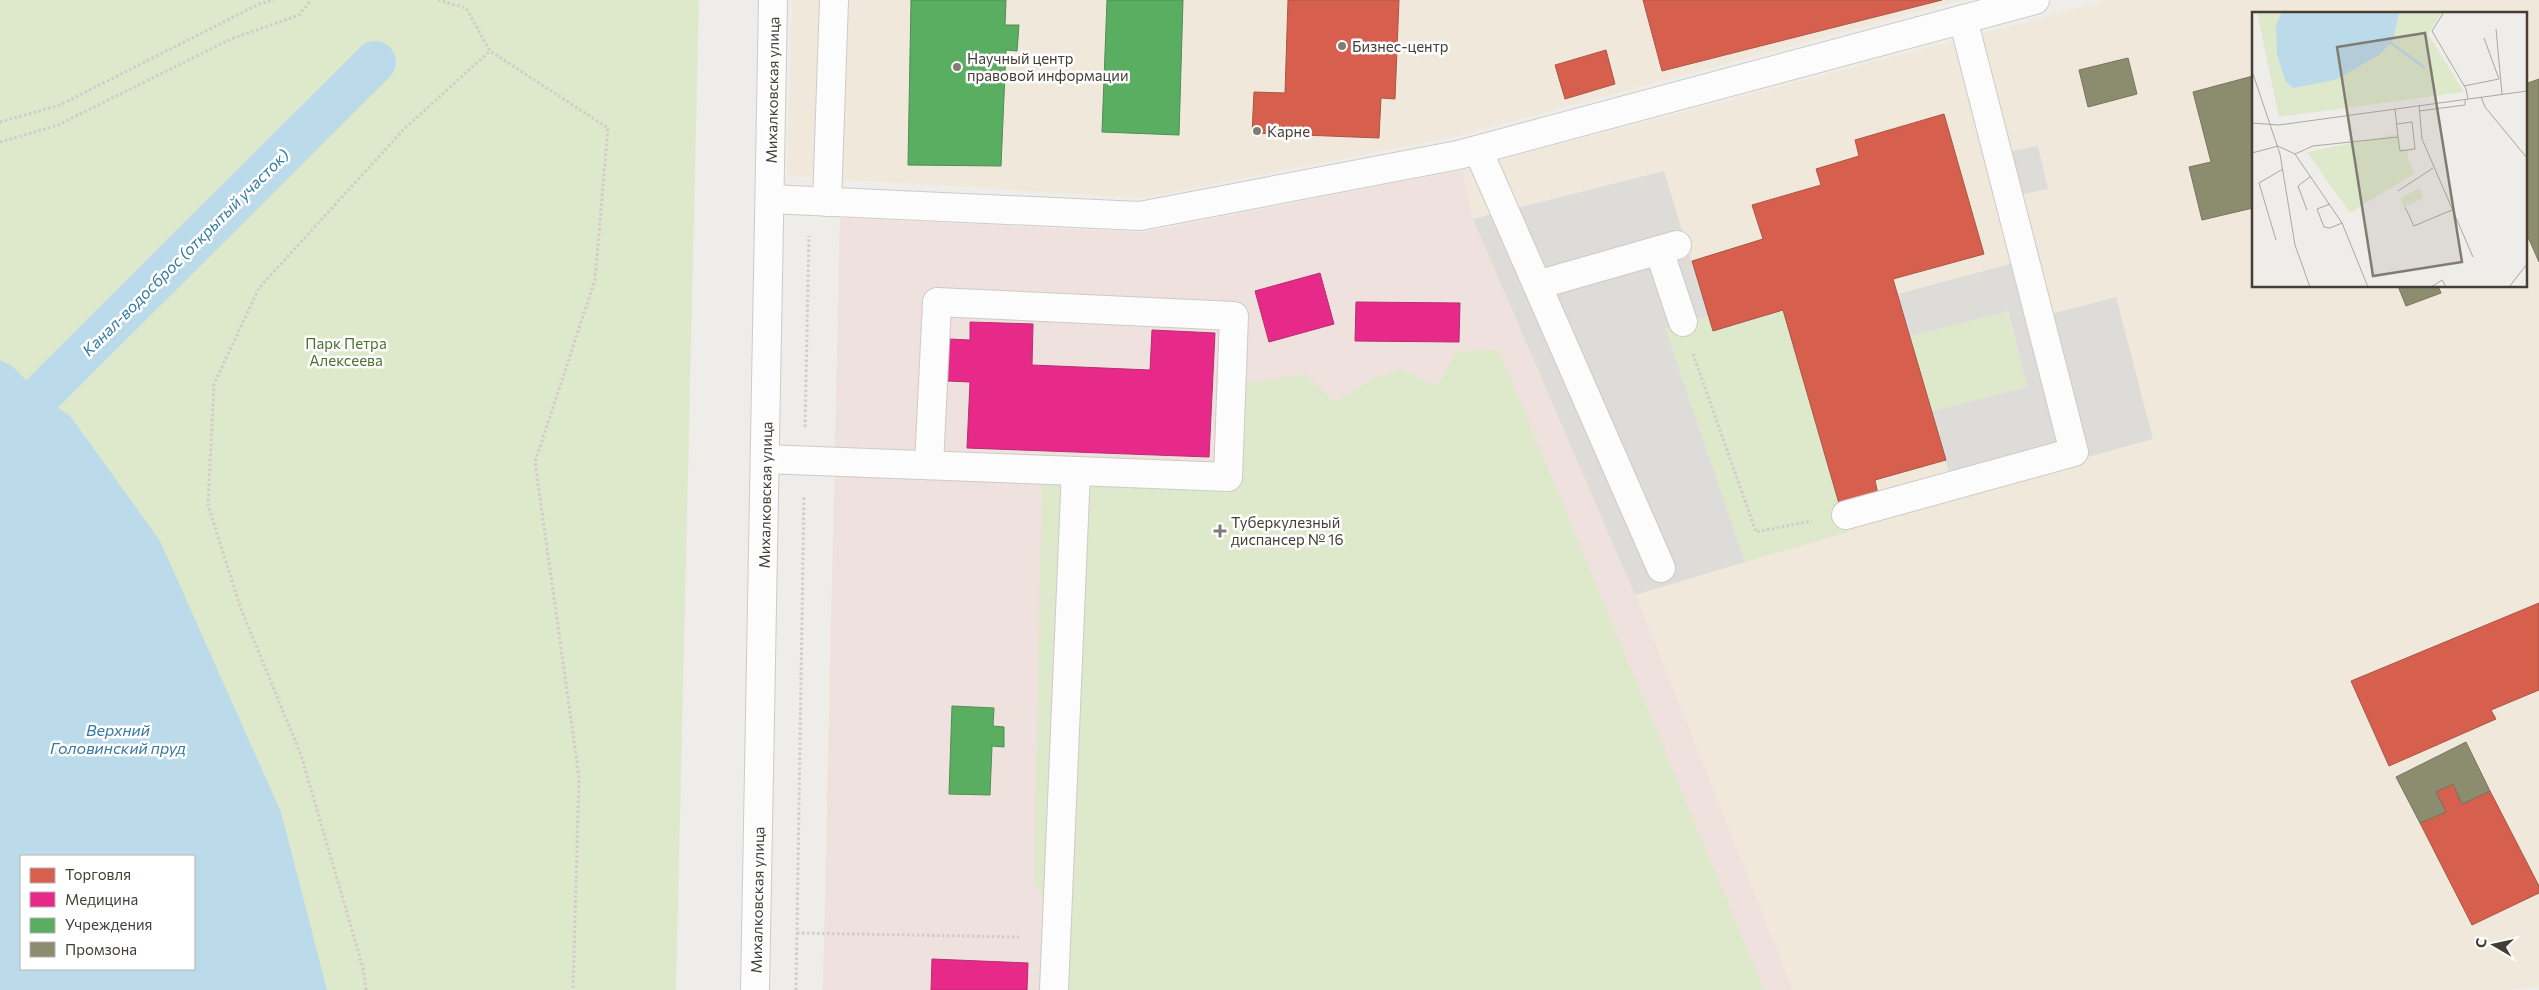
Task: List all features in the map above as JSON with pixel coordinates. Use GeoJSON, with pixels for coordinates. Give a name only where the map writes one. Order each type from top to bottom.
{"type":"FeatureCollection","features":[{"type":"Feature","properties":{"kind":"street","name":"Михалковская улица"},"geometry":{"type":"LineString","coordinates":[[755,990],[773,0]]}},
{"type":"Feature","properties":{"kind":"street"},"geometry":{"type":"LineString","coordinates":[[827,202],[834,0]]}},
{"type":"Feature","properties":{"kind":"street"},"geometry":{"type":"LineString","coordinates":[[770,199],[1140,216],[1478,150],[1502,134],[2035,0]]}},
{"type":"Feature","properties":{"kind":"street"},"geometry":{"type":"LineString","coordinates":[[1846,515],[2074,452],[1963,19]]}},
{"type":"Feature","properties":{"kind":"street"},"geometry":{"type":"LineString","coordinates":[[1478,150],[1661,568]]}},
{"type":"Feature","properties":{"kind":"street"},"geometry":{"type":"LineString","coordinates":[[1537,285],[1668,248],[1682,322]]}},
{"type":"Feature","properties":{"kind":"street"},"geometry":{"type":"LineString","coordinates":[[765,460],[1228,477],[1234,316],[938,302],[929,466]]}},
{"type":"Feature","properties":{"kind":"street"},"geometry":{"type":"LineString","coordinates":[[1054,990],[1076,471]]}},
{"type":"Feature","properties":{"kind":"path"},"geometry":{"type":"LineString","coordinates":[[0,122],[60,105],[259,4],[274,0]]}},
{"type":"Feature","properties":{"kind":"path"},"geometry":{"type":"LineString","coordinates":[[0,142],[58,125],[231,39],[299,15],[311,0]]}},
{"type":"Feature","properties":{"kind":"path"},"geometry":{"type":"LineString","coordinates":[[438,0],[466,8],[490,52],[608,128],[595,280],[535,462],[579,778],[573,990]]}},
{"type":"Feature","properties":{"kind":"path"},"geometry":{"type":"LineString","coordinates":[[366,990],[363,968],[301,755],[241,608],[208,505],[214,384],[259,288],[405,128],[490,52]]}},
{"type":"Feature","properties":{"kind":"path"},"geometry":{"type":"LineString","coordinates":[[1682,322],[1756,532],[1846,515]]}},
{"type":"Feature","properties":{"kind":"path"},"geometry":{"type":"LineString","coordinates":[[797,933],[1057,937]]}},
{"type":"Feature","properties":{"kind":"shaded area"},"geometry":{"type":"Polygon","coordinates":[[[792,0],[1962,0],[1454,137],[1143,198],[787,176],[792,0]]]}},
{"type":"Feature","properties":{"kind":"shaded area"},"geometry":{"type":"Polygon","coordinates":[[[2109,0],[2539,0],[2539,987],[2505,990],[1793,990],[1635,595],[1473,219],[1462,170],[2109,0]]]}},
{"type":"Feature","properties":{"kind":"shaded area"},"geometry":{"type":"Polygon","coordinates":[[[2038,146],[2048,189],[2008,197],[1997,154],[2038,146]]]}},
{"type":"Feature","properties":{"kind":"shaded area","name":"Туберкулезный диспансер № 16"},"geometry":{"type":"Polygon","coordinates":[[[1462,170],[1473,219],[1638,601],[1793,990],[823,990],[840,218],[1143,232],[1462,170]]]}},
{"type":"Feature","properties":{"kind":"shaded area"},"geometry":{"type":"Polygon","coordinates":[[[1664,171],[1708,316],[1665,328],[1745,562],[1635,595],[1473,219],[1664,171]]]}},
{"type":"Feature","properties":{"kind":"shaded area"},"geometry":{"type":"Polygon","coordinates":[[[2036,257],[2051,314],[2116,297],[2153,439],[1955,494],[1932,411],[2027,387],[2008,311],[1910,336],[1898,294],[2036,257]]]}},
{"type":"Feature","properties":{"kind":"green space","name":"Парк Петра Алексеева"},"geometry":{"type":"Polygon","coordinates":[[[0,0],[699,0],[676,990],[0,990],[0,0]]]}},
{"type":"Feature","properties":{"kind":"green space"},"geometry":{"type":"Polygon","coordinates":[[[1783,310],[1848,532],[1745,562],[1665,328],[1708,316],[1713,331],[1783,310]]]}},
{"type":"Feature","properties":{"kind":"green space"},"geometry":{"type":"Polygon","coordinates":[[[2007,311],[2027,387],[1932,411],[1910,336],[2007,311]]]}},
{"type":"Feature","properties":{"kind":"green space"},"geometry":{"type":"Polygon","coordinates":[[[1499,350],[1764,990],[1057,990],[1060,930],[1034,882],[1042,475],[1214,476],[1224,387],[1305,374],[1335,402],[1376,377],[1403,369],[1437,387],[1456,351],[1499,350]]]}},
{"type":"Feature","properties":{"kind":"water","name":"Верхний Головинский пруд"},"geometry":{"type":"Polygon","coordinates":[[[0,360],[12,366],[41,395],[71,417],[160,541],[281,812],[327,990],[0,990],[0,360]]]}},
{"type":"Feature","properties":{"kind":"building: Торговля","name":"Бизнес-центр"},"geometry":{"type":"Polygon","coordinates":[[[1288,0],[1399,0],[1395,99],[1381,98],[1379,138],[1252,133],[1254,92],[1285,93],[1288,0]]]}},
{"type":"Feature","properties":{"kind":"building: Торговля"},"geometry":{"type":"Polygon","coordinates":[[[1643,0],[1942,0],[1662,71],[1643,0]]]}},
{"type":"Feature","properties":{"kind":"building: Торговля"},"geometry":{"type":"Polygon","coordinates":[[[1606,50],[1615,84],[1565,99],[1555,65],[1606,50]]]}},
{"type":"Feature","properties":{"kind":"building: Торговля"},"geometry":{"type":"Polygon","coordinates":[[[1944,114],[1984,254],[1893,279],[1946,460],[1875,480],[1878,495],[1840,507],[1783,310],[1713,331],[1692,261],[1763,239],[1752,205],[1821,185],[1816,169],[1859,156],[1855,140],[1944,114]]]}},
{"type":"Feature","properties":{"kind":"building: Торговля"},"geometry":{"type":"Polygon","coordinates":[[[2539,603],[2539,690],[2491,710],[2496,719],[2389,766],[2351,681],[2539,603]]]}},
{"type":"Feature","properties":{"kind":"building: Торговля"},"geometry":{"type":"Polygon","coordinates":[[[2453,784],[2462,804],[2490,791],[2539,886],[2539,893],[2472,925],[2420,823],[2446,812],[2436,792],[2453,784]]]}},
{"type":"Feature","properties":{"kind":"building: Медицина"},"geometry":{"type":"Polygon","coordinates":[[[1320,273],[1334,324],[1269,342],[1255,291],[1320,273]]]}},
{"type":"Feature","properties":{"kind":"building: Медицина"},"geometry":{"type":"Polygon","coordinates":[[[1356,302],[1460,303],[1459,342],[1355,341],[1356,302]]]}},
{"type":"Feature","properties":{"kind":"building: Медицина"},"geometry":{"type":"Polygon","coordinates":[[[970,322],[1033,324],[1032,365],[1150,370],[1152,330],[1215,333],[1209,457],[967,448],[970,382],[947,381],[949,339],[970,340],[970,322]]]}},
{"type":"Feature","properties":{"kind":"building: Медицина"},"geometry":{"type":"Polygon","coordinates":[[[932,959],[1028,963],[1027,990],[931,990],[932,959]]]}},
{"type":"Feature","properties":{"kind":"building: Учреждения","name":"Научный центр правовой информации"},"geometry":{"type":"Polygon","coordinates":[[[911,0],[1006,0],[1005,25],[1019,25],[1017,51],[1006,50],[1001,166],[908,165],[911,0]]]}},
{"type":"Feature","properties":{"kind":"building: Учреждения","name":"Научный центр правовой информации"},"geometry":{"type":"Polygon","coordinates":[[[1107,0],[1183,0],[1179,135],[1102,132],[1107,0]]]}},
{"type":"Feature","properties":{"kind":"building: Учреждения"},"geometry":{"type":"Polygon","coordinates":[[[952,706],[994,708],[993,726],[1004,727],[1004,747],[992,746],[990,795],[949,794],[952,706]]]}},
{"type":"Feature","properties":{"kind":"building: Промзона"},"geometry":{"type":"Polygon","coordinates":[[[2128,58],[2137,94],[2088,107],[2079,70],[2128,58]]]}},
{"type":"Feature","properties":{"kind":"building: Промзона"},"geometry":{"type":"Polygon","coordinates":[[[2252,76],[2252,208],[2202,220],[2189,167],[2211,162],[2193,92],[2252,76]]]}},
{"type":"Feature","properties":{"kind":"building: Промзона"},"geometry":{"type":"Polygon","coordinates":[[[2539,79],[2539,262],[2528,237],[2526,238],[2526,84],[2539,79]]]}},
{"type":"Feature","properties":{"kind":"building: Промзона"},"geometry":{"type":"Polygon","coordinates":[[[2399,288],[2439,288],[2441,293],[2406,306],[2399,288]]]}},
{"type":"Feature","properties":{"kind":"building: Промзона"},"geometry":{"type":"Polygon","coordinates":[[[2466,742],[2490,791],[2462,804],[2453,784],[2436,792],[2446,812],[2420,823],[2396,777],[2466,742]]]}},
{"type":"Feature","properties":{"kind":"waterway","name":"Канал-водосброс (открытый участок)"},"geometry":{"type":"LineString","coordinates":[[0,446],[41,395],[375,62]]}},
{"type":"Feature","properties":{"kind":"place","name":"Бизнес-центр"},"geometry":{"type":"Point","coordinates":[1342,46]}},
{"type":"Feature","properties":{"kind":"place","name":"Научный центр правовой информации"},"geometry":{"type":"Point","coordinates":[957,67]}},
{"type":"Feature","properties":{"kind":"place","name":"Карне"},"geometry":{"type":"Point","coordinates":[1257,131]}},
{"type":"Feature","properties":{"kind":"place","name":"Туберкулезный диспансер № 16"},"geometry":{"type":"Point","coordinates":[1220,531]}}]}
